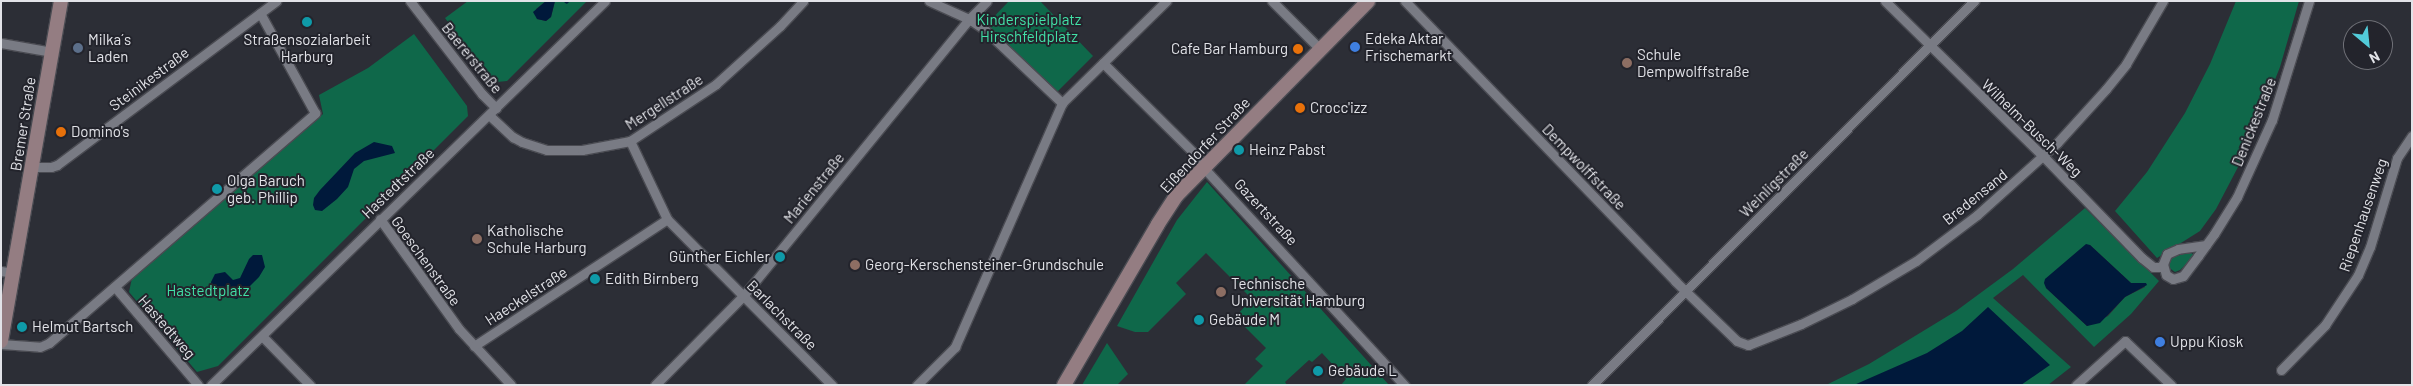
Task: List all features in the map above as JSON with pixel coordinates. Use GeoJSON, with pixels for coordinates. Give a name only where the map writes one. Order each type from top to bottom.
{"type":"FeatureCollection","features":[{"type":"Feature","properties":{"kind":"main road","name":"Bremer Straße"},"geometry":{"type":"LineString","coordinates":[[1,343],[8,272],[33,167],[61,1]]}},
{"type":"Feature","properties":{"kind":"main road","name":"Eißendorfer Straße"},"geometry":{"type":"LineString","coordinates":[[1064,385],[1168,208],[1203,167],[1368,1]]}},
{"type":"Feature","properties":{"kind":"street","name":"Steinikestraße"},"geometry":{"type":"LineString","coordinates":[[33,167],[57,165],[276,1]]}},
{"type":"Feature","properties":{"kind":"street","name":"Baererstraße"},"geometry":{"type":"LineString","coordinates":[[410,1],[482,94],[492,112]]}},
{"type":"Feature","properties":{"kind":"street","name":"Hastedtstraße"},"geometry":{"type":"LineString","coordinates":[[211,385],[605,1]]}},
{"type":"Feature","properties":{"kind":"street","name":"Mergellstraße"},"geometry":{"type":"LineString","coordinates":[[492,112],[518,140],[546,150],[582,150],[630,141],[716,84],[780,26],[803,1]]}},
{"type":"Feature","properties":{"kind":"street"},"geometry":{"type":"LineString","coordinates":[[929,1],[984,28],[1062,103]]}},
{"type":"Feature","properties":{"kind":"street","name":"Marienstraße"},"geometry":{"type":"LineString","coordinates":[[655,385],[744,295],[969,19],[987,1]]}},
{"type":"Feature","properties":{"kind":"street"},"geometry":{"type":"LineString","coordinates":[[917,385],[955,347],[1062,103],[1166,1]]}},
{"type":"Feature","properties":{"kind":"street"},"geometry":{"type":"LineString","coordinates":[[1272,1],[1320,49]]}},
{"type":"Feature","properties":{"kind":"street","name":"Dempwolffstraße"},"geometry":{"type":"LineString","coordinates":[[1405,1],[1686,290],[1737,341],[1748,345]]}},
{"type":"Feature","properties":{"kind":"street","name":"Wilhelm-Busch-Weg"},"geometry":{"type":"LineString","coordinates":[[1885,1],[2043,156],[2142,258],[2153,267],[2162,267]]}},
{"type":"Feature","properties":{"kind":"street","name":"Weinligstraße"},"geometry":{"type":"LineString","coordinates":[[1592,385],[1974,1]]}},
{"type":"Feature","properties":{"kind":"street","name":"Bredensand"},"geometry":{"type":"LineString","coordinates":[[1748,345],[1801,324],[1852,299],[1916,261],[1977,215],[2043,156],[2082,116],[2126,64],[2163,1]]}},
{"type":"Feature","properties":{"kind":"street","name":"Denickestraße"},"geometry":{"type":"LineString","coordinates":[[2162,267],[2168,277],[2179,278],[2206,246],[2236,197],[2272,120],[2309,1]]}},
{"type":"Feature","properties":{"kind":"street"},"geometry":{"type":"LineString","coordinates":[[1,343],[40,347],[50,343],[315,114],[260,13]]}},
{"type":"Feature","properties":{"kind":"street"},"geometry":{"type":"LineString","coordinates":[[1,43],[52,52]]}},
{"type":"Feature","properties":{"kind":"street","name":"Gazertstraße"},"geometry":{"type":"LineString","coordinates":[[1103,63],[1193,152],[1203,167],[1306,276],[1404,385]]}},
{"type":"Feature","properties":{"kind":"street","name":"Riepenhausenweg"},"geometry":{"type":"LineString","coordinates":[[2281,370],[2325,325],[2358,275],[2370,247],[2397,158],[2412,136]]}},
{"type":"Feature","properties":{"kind":"street","name":"Barlachstraße"},"geometry":{"type":"LineString","coordinates":[[630,141],[667,219],[832,385]]}},
{"type":"Feature","properties":{"kind":"street","name":"Goeschenstraße"},"geometry":{"type":"LineString","coordinates":[[380,219],[430,291],[474,346],[511,385]]}},
{"type":"Feature","properties":{"kind":"street","name":"Haeckelstraße"},"geometry":{"type":"LineString","coordinates":[[474,346],[667,219]]}},
{"type":"Feature","properties":{"kind":"street"},"geometry":{"type":"LineString","coordinates":[[2162,267],[2165,256],[2172,251],[2206,246]]}},
{"type":"Feature","properties":{"kind":"street","name":"Hastedtweg"},"geometry":{"type":"LineString","coordinates":[[115,287],[198,385]]}},
{"type":"Feature","properties":{"kind":"street"},"geometry":{"type":"LineString","coordinates":[[262,336],[310,385]]}},
{"type":"Feature","properties":{"kind":"street"},"geometry":{"type":"LineString","coordinates":[[2076,385],[2126,340],[2171,385]]}},
{"type":"Feature","properties":{"kind":"green space"},"geometry":{"type":"Polygon","coordinates":[[[468,1],[546,1],[536,9],[537,19],[546,21],[551,17],[555,1],[587,1],[507,81],[497,82],[491,80],[445,18],[468,1]]]}},
{"type":"Feature","properties":{"kind":"green space","name":"Kinderspielplatz Hirschfeldplatz"},"geometry":{"type":"Polygon","coordinates":[[[1009,1],[1040,1],[1093,56],[1056,93],[986,25],[1009,1]]]}},
{"type":"Feature","properties":{"kind":"green space"},"geometry":{"type":"Polygon","coordinates":[[[2236,1],[2299,1],[2280,67],[2248,148],[2216,209],[2200,231],[2157,258],[2115,211],[2147,172],[2185,113],[2210,64],[2236,1]]]}},
{"type":"Feature","properties":{"kind":"green space","name":"Hastedtplatz"},"geometry":{"type":"Polygon","coordinates":[[[414,34],[467,106],[468,116],[218,366],[197,372],[129,292],[132,278],[323,114],[319,95],[368,68],[414,34]]]}},
{"type":"Feature","properties":{"kind":"green space"},"geometry":{"type":"Polygon","coordinates":[[[1207,182],[1389,385],[1341,385],[1346,379],[1322,353],[1312,362],[1309,360],[1285,382],[1287,385],[1244,385],[1263,366],[1255,359],[1266,348],[1235,317],[1252,299],[1206,253],[1176,283],[1186,294],[1148,332],[1135,332],[1117,326],[1177,220],[1207,182]]]}},
{"type":"Feature","properties":{"kind":"green space"},"geometry":{"type":"Polygon","coordinates":[[[2085,208],[2159,281],[2131,314],[2094,347],[2023,275],[1993,298],[2071,367],[2048,385],[1826,385],[1869,364],[1956,311],[2013,269],[2085,208]],[[2090,245],[2046,288],[2087,326],[2108,316],[2125,297],[2145,287],[2144,283],[2131,283],[2090,245]]]}},
{"type":"Feature","properties":{"kind":"green space"},"geometry":{"type":"Polygon","coordinates":[[[2190,252],[2194,255],[2193,258],[2180,270],[2175,272],[2168,267],[2170,258],[2190,252]]]}},
{"type":"Feature","properties":{"kind":"green space"},"geometry":{"type":"Polygon","coordinates":[[[1107,343],[1128,374],[1117,385],[1082,385],[1107,343]]]}},
{"type":"Feature","properties":{"kind":"water"},"geometry":{"type":"Polygon","coordinates":[[[546,1],[555,1],[551,17],[546,21],[537,19],[533,12],[546,1]]]}},
{"type":"Feature","properties":{"kind":"water"},"geometry":{"type":"Polygon","coordinates":[[[374,142],[392,146],[395,153],[364,161],[354,169],[348,187],[337,199],[322,211],[315,210],[313,205],[314,198],[320,190],[355,153],[374,142]]]}},
{"type":"Feature","properties":{"kind":"water"},"geometry":{"type":"Polygon","coordinates":[[[2086,244],[2090,245],[2131,283],[2146,283],[2147,285],[2125,297],[2100,323],[2087,326],[2046,288],[2044,283],[2045,279],[2086,244]]]}},
{"type":"Feature","properties":{"kind":"water"},"geometry":{"type":"Polygon","coordinates":[[[253,255],[262,255],[265,267],[259,277],[237,299],[222,296],[212,288],[211,282],[215,274],[225,272],[233,280],[240,278],[249,259],[253,255]]]}},
{"type":"Feature","properties":{"kind":"water"},"geometry":{"type":"Polygon","coordinates":[[[1988,307],[2050,365],[2021,385],[1854,385],[1927,353],[1962,331],[1988,307]]]}},
{"type":"Feature","properties":{"kind":"place","name":"Straßensozialarbeit Harburg"},"geometry":{"type":"Point","coordinates":[307,22]}},
{"type":"Feature","properties":{"kind":"place","name":"Edeka Aktar Frischemarkt"},"geometry":{"type":"Point","coordinates":[1355,47]}},
{"type":"Feature","properties":{"kind":"place","name":"Milka´s Laden"},"geometry":{"type":"Point","coordinates":[78,48]}},
{"type":"Feature","properties":{"kind":"place","name":"Cafe Bar Hamburg"},"geometry":{"type":"Point","coordinates":[1298,49]}},
{"type":"Feature","properties":{"kind":"place","name":"Schule Dempwolffstraße"},"geometry":{"type":"Point","coordinates":[1627,63]}},
{"type":"Feature","properties":{"kind":"place","name":"Crocc'izz"},"geometry":{"type":"Point","coordinates":[1300,108]}},
{"type":"Feature","properties":{"kind":"place","name":"Domino's"},"geometry":{"type":"Point","coordinates":[61,132]}},
{"type":"Feature","properties":{"kind":"place","name":"Heinz Pabst"},"geometry":{"type":"Point","coordinates":[1239,150]}},
{"type":"Feature","properties":{"kind":"place","name":"Olga Baruch geb. Phillip"},"geometry":{"type":"Point","coordinates":[217,189]}},
{"type":"Feature","properties":{"kind":"place","name":"Katholische Schule Harburg"},"geometry":{"type":"Point","coordinates":[477,239]}},
{"type":"Feature","properties":{"kind":"place","name":"Günther Eichler"},"geometry":{"type":"Point","coordinates":[780,257]}},
{"type":"Feature","properties":{"kind":"place","name":"Georg-Kerschensteiner-Grundschule"},"geometry":{"type":"Point","coordinates":[855,265]}},
{"type":"Feature","properties":{"kind":"place","name":"Edith Birnberg"},"geometry":{"type":"Point","coordinates":[595,279]}},
{"type":"Feature","properties":{"kind":"place","name":"Technische Universität Hamburg"},"geometry":{"type":"Point","coordinates":[1221,292]}},
{"type":"Feature","properties":{"kind":"place","name":"Gebäude M"},"geometry":{"type":"Point","coordinates":[1199,320]}},
{"type":"Feature","properties":{"kind":"place","name":"Helmut Bartsch"},"geometry":{"type":"Point","coordinates":[22,327]}},
{"type":"Feature","properties":{"kind":"place","name":"Uppu Kiosk"},"geometry":{"type":"Point","coordinates":[2160,342]}},
{"type":"Feature","properties":{"kind":"place","name":"Gebäude L"},"geometry":{"type":"Point","coordinates":[1318,371]}}]}
